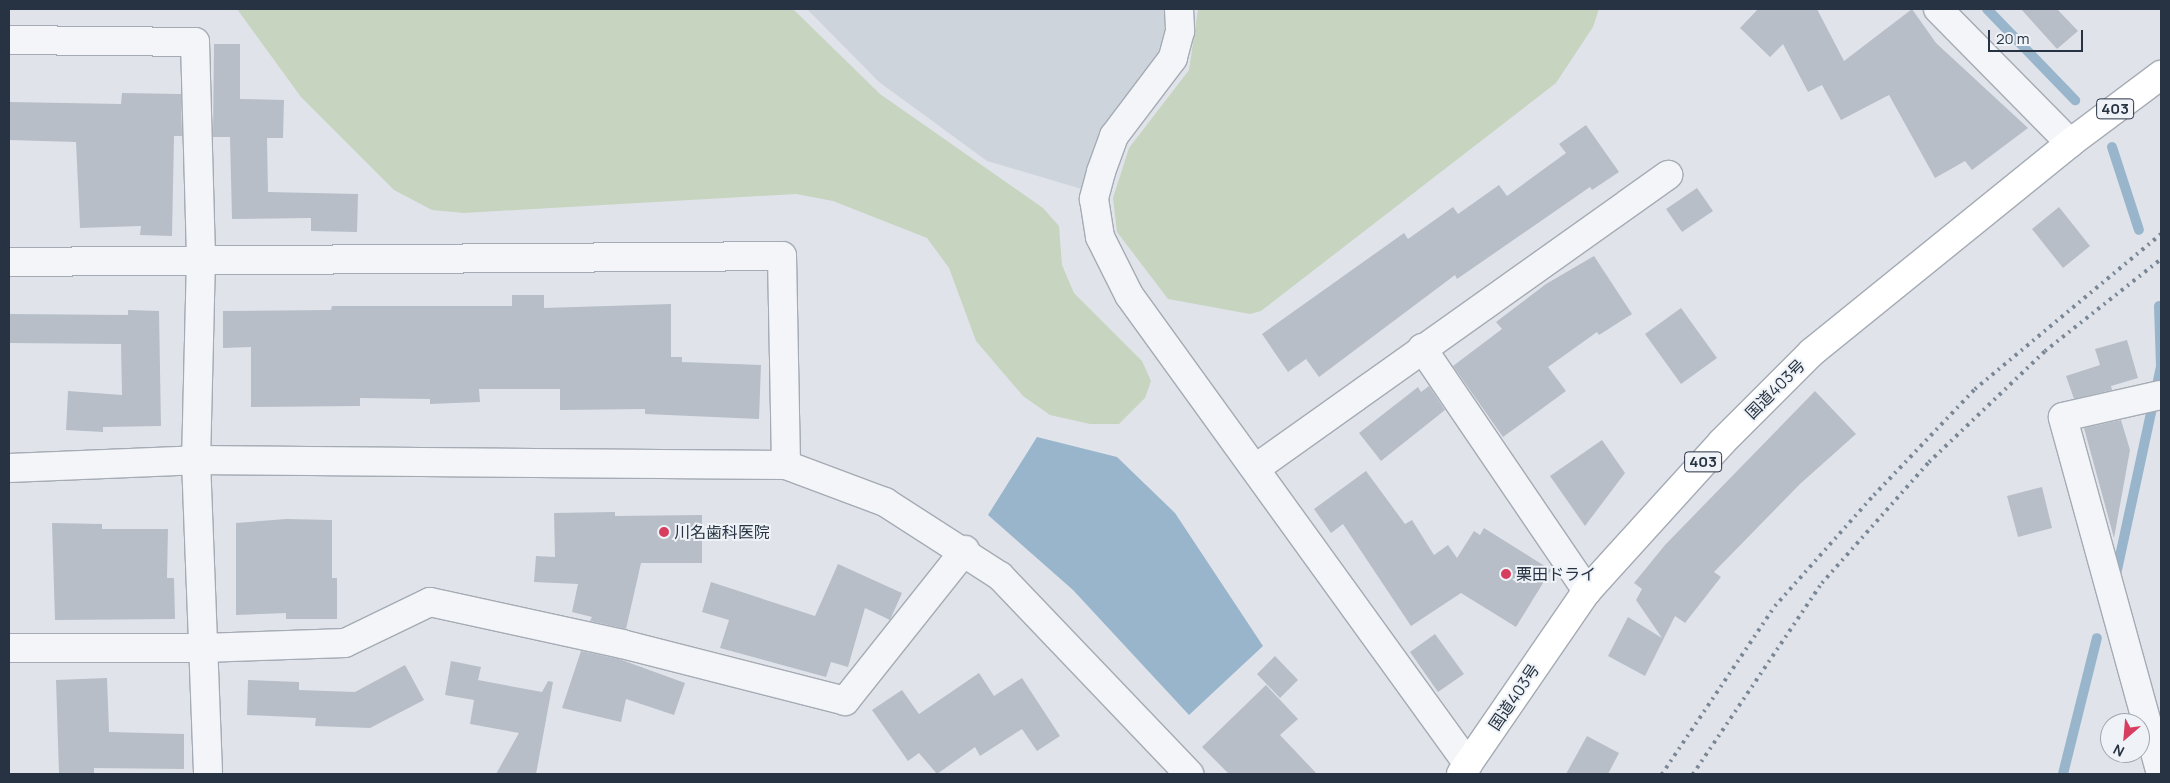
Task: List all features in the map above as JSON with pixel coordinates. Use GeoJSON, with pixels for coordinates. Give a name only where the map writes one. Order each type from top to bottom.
{"type":"FeatureCollection","features":[{"type":"Feature","properties":{"kind":"highway","name":"国道403号"},"geometry":{"type":"LineString","coordinates":[[1465,769],[1587,591],[1665,501],[1812,352],[2070,142],[2161,75]]}},
{"type":"Feature","properties":{"kind":"street"},"geometry":{"type":"LineString","coordinates":[[1179,9],[1180,31],[1173,58],[1114,136],[1101,172],[1094,200],[1100,237],[1129,295],[1256,468],[1465,769]]}},
{"type":"Feature","properties":{"kind":"street"},"geometry":{"type":"LineString","coordinates":[[1938,9],[2070,142]]}},
{"type":"Feature","properties":{"kind":"street"},"geometry":{"type":"LineString","coordinates":[[9,40],[196,42],[201,258],[196,460],[208,774]]}},
{"type":"Feature","properties":{"kind":"street"},"geometry":{"type":"LineString","coordinates":[[1256,468],[1422,348],[1668,175]]}},
{"type":"Feature","properties":{"kind":"street"},"geometry":{"type":"LineString","coordinates":[[9,262],[201,258],[782,256],[786,465]]}},
{"type":"Feature","properties":{"kind":"street"},"geometry":{"type":"LineString","coordinates":[[1422,348],[1587,591]]}},
{"type":"Feature","properties":{"kind":"street"},"geometry":{"type":"LineString","coordinates":[[2161,396],[2063,417],[2161,774]]}},
{"type":"Feature","properties":{"kind":"street"},"geometry":{"type":"LineString","coordinates":[[9,468],[196,460],[786,465],[885,502],[965,550],[1000,576],[1189,774]]}},
{"type":"Feature","properties":{"kind":"street"},"geometry":{"type":"LineString","coordinates":[[9,648],[203,648],[345,643],[430,602],[622,644],[845,701],[965,550]]}},
{"type":"Feature","properties":{"kind":"shaded area"},"geometry":{"type":"Polygon","coordinates":[[[807,9],[1171,9],[1174,28],[1085,190],[987,161],[879,82],[807,9]]]}},
{"type":"Feature","properties":{"kind":"green space"},"geometry":{"type":"Polygon","coordinates":[[[237,9],[793,9],[880,94],[1043,208],[1059,226],[1062,265],[1074,293],[1142,361],[1151,381],[1145,398],[1119,424],[1090,424],[1050,415],[1023,396],[976,341],[949,268],[927,238],[833,201],[796,194],[464,213],[432,210],[394,190],[301,97],[237,9]]]}},
{"type":"Feature","properties":{"kind":"green space"},"geometry":{"type":"Polygon","coordinates":[[[1198,9],[1599,9],[1593,27],[1556,83],[1261,311],[1250,314],[1168,299],[1117,232],[1113,198],[1129,148],[1189,70],[1198,9]]]}},
{"type":"Feature","properties":{"kind":"water"},"geometry":{"type":"Polygon","coordinates":[[[1037,437],[1117,457],[1175,513],[1263,646],[1189,715],[1073,590],[988,515],[1037,437]]]}},
{"type":"Feature","properties":{"kind":"building"},"geometry":{"type":"Polygon","coordinates":[[[1758,9],[1817,9],[1844,61],[1912,9],[1936,43],[2028,128],[1972,170],[1965,161],[1935,178],[1889,95],[1841,120],[1822,85],[1808,92],[1783,44],[1770,57],[1740,28],[1758,9]]]}},
{"type":"Feature","properties":{"kind":"building"},"geometry":{"type":"Polygon","coordinates":[[[2021,9],[2057,9],[2078,31],[2057,49],[2021,9]]]}},
{"type":"Feature","properties":{"kind":"building"},"geometry":{"type":"Polygon","coordinates":[[[214,44],[240,44],[240,99],[284,100],[283,138],[267,138],[268,192],[358,194],[357,232],[311,231],[311,218],[232,219],[230,137],[213,137],[214,44]]]}},
{"type":"Feature","properties":{"kind":"building"},"geometry":{"type":"Polygon","coordinates":[[[122,93],[181,94],[182,136],[174,136],[172,236],[140,235],[141,226],[80,228],[76,142],[9,140],[9,102],[121,104],[122,93]]]}},
{"type":"Feature","properties":{"kind":"building"},"geometry":{"type":"Polygon","coordinates":[[[1586,125],[1619,172],[1592,190],[1590,187],[1457,279],[1455,275],[1319,377],[1306,359],[1288,372],[1262,334],[1404,233],[1408,239],[1453,207],[1458,214],[1499,185],[1507,196],[1566,153],[1559,144],[1586,125]]]}},
{"type":"Feature","properties":{"kind":"building"},"geometry":{"type":"Polygon","coordinates":[[[1697,188],[1713,211],[1682,232],[1666,209],[1697,188]]]}},
{"type":"Feature","properties":{"kind":"building"},"geometry":{"type":"Polygon","coordinates":[[[2059,207],[2090,246],[2063,268],[2032,229],[2059,207]]]}},
{"type":"Feature","properties":{"kind":"building"},"geometry":{"type":"Polygon","coordinates":[[[1594,256],[1632,314],[1599,335],[1597,332],[1548,367],[1566,391],[1503,437],[1453,366],[1502,329],[1496,322],[1546,284],[1594,256]]]}},
{"type":"Feature","properties":{"kind":"building"},"geometry":{"type":"Polygon","coordinates":[[[512,295],[544,295],[544,308],[671,304],[671,357],[682,357],[682,362],[761,365],[759,419],[645,414],[645,409],[560,410],[560,389],[479,389],[480,402],[430,404],[430,399],[360,398],[360,406],[251,407],[251,347],[223,348],[223,311],[331,310],[332,306],[512,306],[512,295]]]}},
{"type":"Feature","properties":{"kind":"building"},"geometry":{"type":"Polygon","coordinates":[[[1681,308],[1717,358],[1681,384],[1645,334],[1681,308]]]}},
{"type":"Feature","properties":{"kind":"building"},"geometry":{"type":"Polygon","coordinates":[[[128,310],[159,311],[161,426],[103,427],[103,432],[66,430],[68,391],[122,395],[121,344],[9,343],[9,314],[128,315],[128,310]]]}},
{"type":"Feature","properties":{"kind":"building"},"geometry":{"type":"Polygon","coordinates":[[[2127,340],[2138,378],[2111,386],[2112,390],[2074,399],[2066,376],[2100,365],[2095,349],[2127,340]]]}},
{"type":"Feature","properties":{"kind":"building"},"geometry":{"type":"Polygon","coordinates":[[[1429,386],[1445,410],[1381,461],[1359,433],[1418,387],[1421,392],[1429,386]]]}},
{"type":"Feature","properties":{"kind":"building"},"geometry":{"type":"Polygon","coordinates":[[[1815,391],[1856,434],[1800,484],[1714,572],[1721,577],[1685,623],[1675,616],[1645,676],[1608,656],[1628,617],[1662,638],[1636,600],[1642,589],[1634,583],[1665,545],[1815,391]]]}},
{"type":"Feature","properties":{"kind":"building"},"geometry":{"type":"Polygon","coordinates":[[[2121,420],[2130,450],[2114,538],[2084,428],[2121,420]]]}},
{"type":"Feature","properties":{"kind":"building"},"geometry":{"type":"Polygon","coordinates":[[[1602,440],[1625,473],[1585,526],[1550,476],[1602,440]]]}},
{"type":"Feature","properties":{"kind":"building"},"geometry":{"type":"Polygon","coordinates":[[[1366,471],[1405,524],[1412,520],[1434,555],[1448,545],[1457,558],[1474,531],[1480,535],[1484,528],[1551,570],[1516,627],[1461,593],[1411,626],[1343,524],[1331,533],[1314,509],[1366,471]]]}},
{"type":"Feature","properties":{"kind":"building"},"geometry":{"type":"Polygon","coordinates":[[[2042,487],[2052,528],[2018,537],[2007,496],[2042,487]]]}},
{"type":"Feature","properties":{"kind":"building"},"geometry":{"type":"Polygon","coordinates":[[[615,512],[615,516],[702,515],[702,563],[641,563],[626,629],[590,621],[592,617],[572,612],[578,584],[534,582],[536,556],[555,557],[554,513],[615,512]]]}},
{"type":"Feature","properties":{"kind":"building"},"geometry":{"type":"Polygon","coordinates":[[[286,519],[332,520],[332,578],[337,578],[337,619],[286,619],[286,613],[236,615],[236,523],[286,519]]]}},
{"type":"Feature","properties":{"kind":"building"},"geometry":{"type":"Polygon","coordinates":[[[52,523],[102,524],[102,529],[168,529],[167,578],[174,578],[175,619],[55,620],[52,523]]]}},
{"type":"Feature","properties":{"kind":"building"},"geometry":{"type":"Polygon","coordinates":[[[838,564],[902,593],[890,620],[865,608],[848,667],[831,662],[826,677],[720,648],[729,620],[702,612],[711,582],[815,616],[838,564]]]}},
{"type":"Feature","properties":{"kind":"building"},"geometry":{"type":"Polygon","coordinates":[[[1435,634],[1464,674],[1438,692],[1410,652],[1435,634]]]}},
{"type":"Feature","properties":{"kind":"building"},"geometry":{"type":"Polygon","coordinates":[[[581,651],[619,659],[685,683],[674,715],[626,699],[621,722],[562,708],[581,651]]]}},
{"type":"Feature","properties":{"kind":"building"},"geometry":{"type":"Polygon","coordinates":[[[1275,656],[1298,680],[1280,698],[1257,674],[1275,656]]]}},
{"type":"Feature","properties":{"kind":"building"},"geometry":{"type":"Polygon","coordinates":[[[451,661],[481,667],[478,680],[542,692],[548,681],[553,682],[536,774],[496,774],[519,733],[470,724],[474,700],[445,695],[451,661]]]}},
{"type":"Feature","properties":{"kind":"building"},"geometry":{"type":"Polygon","coordinates":[[[405,665],[424,700],[370,728],[315,726],[316,718],[247,715],[248,680],[299,682],[299,690],[355,692],[405,665]]]}},
{"type":"Feature","properties":{"kind":"building"},"geometry":{"type":"Polygon","coordinates":[[[979,673],[994,696],[1022,678],[1060,736],[1037,751],[1022,729],[980,756],[975,747],[937,774],[919,753],[908,761],[872,710],[902,690],[919,714],[979,673]]]}},
{"type":"Feature","properties":{"kind":"building"},"geometry":{"type":"Polygon","coordinates":[[[107,678],[109,732],[184,734],[184,769],[94,768],[94,774],[59,774],[56,680],[107,678]]]}},
{"type":"Feature","properties":{"kind":"building"},"geometry":{"type":"Polygon","coordinates":[[[1266,685],[1298,719],[1280,735],[1317,774],[1229,774],[1202,747],[1266,685]]]}},
{"type":"Feature","properties":{"kind":"building"},"geometry":{"type":"Polygon","coordinates":[[[1587,736],[1619,753],[1608,774],[1566,774],[1587,736]]]}},
{"type":"Feature","properties":{"kind":"waterway"},"geometry":{"type":"LineString","coordinates":[[1987,9],[2075,100]]}},
{"type":"Feature","properties":{"kind":"waterway"},"geometry":{"type":"LineString","coordinates":[[2112,147],[2139,230]]}},
{"type":"Feature","properties":{"kind":"waterway"},"geometry":{"type":"LineString","coordinates":[[2117,570],[2161,366],[2159,306]]}},
{"type":"Feature","properties":{"kind":"waterway"},"geometry":{"type":"LineString","coordinates":[[2063,774],[2097,638]]}},
{"type":"Feature","properties":{"kind":"railway"},"geometry":{"type":"LineString","coordinates":[[1662,774],[1775,606],[1874,495],[1975,389],[2161,234]]}},
{"type":"Feature","properties":{"kind":"railway"},"geometry":{"type":"LineString","coordinates":[[1693,774],[1822,583],[1929,462],[2045,351],[2161,259]]}},
{"type":"Feature","properties":{"kind":"place","name":"川名歯科医院"},"geometry":{"type":"Point","coordinates":[664,532]}},
{"type":"Feature","properties":{"kind":"place","name":"栗田ドライ"},"geometry":{"type":"Point","coordinates":[1506,574]}}]}
